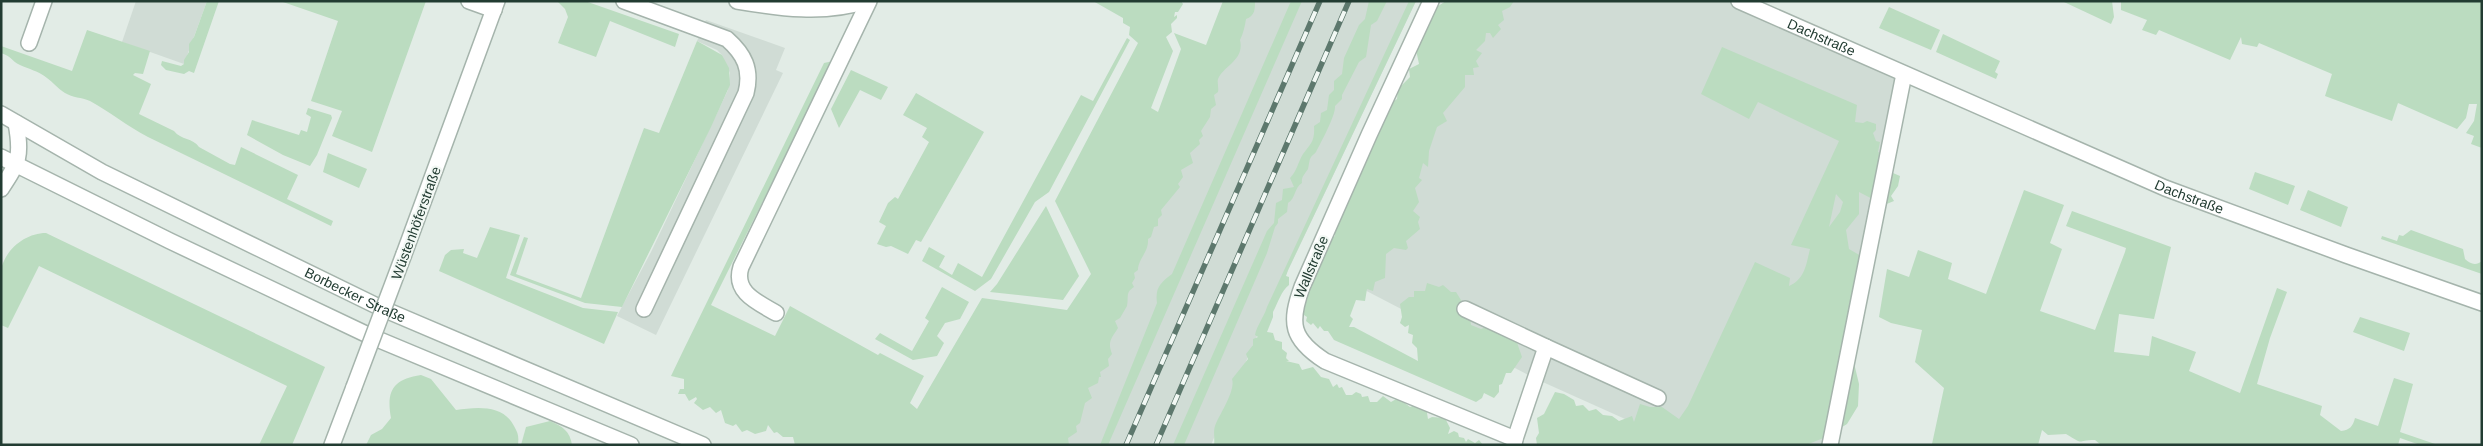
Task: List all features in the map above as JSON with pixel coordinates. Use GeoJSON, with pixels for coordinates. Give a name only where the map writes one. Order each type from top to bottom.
{"type":"FeatureCollection","features":[{"type":"Feature","properties":{"kind":"street"},"geometry":{"type":"LineString","coordinates":[[29,43],[44,1]]}},
{"type":"Feature","properties":{"kind":"street"},"geometry":{"type":"LineString","coordinates":[[469,1],[496,6]]}},
{"type":"Feature","properties":{"kind":"street"},"geometry":{"type":"LineString","coordinates":[[624,1],[726,39],[737,48],[749,70],[750,80],[746,93],[644,309]]}},
{"type":"Feature","properties":{"kind":"street"},"geometry":{"type":"LineString","coordinates":[[737,1],[789,8],[816,9],[867,1]]}},
{"type":"Feature","properties":{"kind":"street"},"geometry":{"type":"LineString","coordinates":[[776,313],[745,292],[740,284],[740,272],[867,1]]}},
{"type":"Feature","properties":{"kind":"street","name":"Wallstraße"},"geometry":{"type":"LineString","coordinates":[[1431,1],[1302,287],[1295,308],[1294,326],[1302,342],[1311,351],[1325,360],[1515,442]]}},
{"type":"Feature","properties":{"kind":"street","name":"Dachstraße"},"geometry":{"type":"LineString","coordinates":[[1739,1],[2192,198],[2482,303]]}},
{"type":"Feature","properties":{"kind":"street","name":"Wüstenhöferstraße"},"geometry":{"type":"LineString","coordinates":[[332,445],[496,6]]}},
{"type":"Feature","properties":{"kind":"street"},"geometry":{"type":"LineString","coordinates":[[1830,445],[1904,74]]}},
{"type":"Feature","properties":{"kind":"street","name":"Borbecker Straße"},"geometry":{"type":"LineString","coordinates":[[1,114],[9,123],[102,172],[381,308],[703,445]]}},
{"type":"Feature","properties":{"kind":"street"},"geometry":{"type":"LineString","coordinates":[[1,189],[17,165],[19,145],[9,123]]}},
{"type":"Feature","properties":{"kind":"street"},"geometry":{"type":"LineString","coordinates":[[1,158],[370,336],[631,445]]}},
{"type":"Feature","properties":{"kind":"street"},"geometry":{"type":"LineString","coordinates":[[1465,309],[1658,398]]}},
{"type":"Feature","properties":{"kind":"street"},"geometry":{"type":"LineString","coordinates":[[1515,442],[1546,347]]}},
{"type":"Feature","properties":{"kind":"shaded area"},"geometry":{"type":"Polygon","coordinates":[[[136,1],[207,1],[184,64],[122,42],[136,1]]]}},
{"type":"Feature","properties":{"kind":"shaded area"},"geometry":{"type":"Polygon","coordinates":[[[1237,1],[1416,1],[1255,340],[1211,445],[1061,445],[1237,1]]]}},
{"type":"Feature","properties":{"kind":"shaded area"},"geometry":{"type":"Polygon","coordinates":[[[1492,1],[1739,1],[1903,72],[1829,445],[1683,445],[1536,379],[1355,285],[1492,1]]]}},
{"type":"Feature","properties":{"kind":"shaded area"},"geometry":{"type":"Polygon","coordinates":[[[706,20],[785,48],[776,70],[783,73],[656,335],[617,316],[651,252],[728,90],[730,73],[722,55],[717,50],[697,41],[706,20]]]}},
{"type":"Feature","properties":{"kind":"green space"},"geometry":{"type":"Polygon","coordinates":[[[207,1],[219,1],[194,73],[189,71],[184,74],[166,70],[161,65],[162,61],[181,66],[184,64],[184,60],[189,52],[189,44],[194,37],[207,1]]]}},
{"type":"Feature","properties":{"kind":"green space"},"geometry":{"type":"Polygon","coordinates":[[[280,1],[426,1],[372,152],[332,136],[342,111],[311,101],[338,21],[280,1]]]}},
{"type":"Feature","properties":{"kind":"green space"},"geometry":{"type":"Polygon","coordinates":[[[557,1],[585,1],[679,34],[675,47],[610,21],[596,57],[558,43],[568,17],[565,9],[557,1]]]}},
{"type":"Feature","properties":{"kind":"green space"},"geometry":{"type":"Polygon","coordinates":[[[1093,1],[1181,1],[1183,4],[1178,12],[1175,12],[1174,17],[1177,15],[1177,18],[1171,24],[1172,32],[1166,37],[1173,51],[1151,108],[1158,112],[1181,49],[1174,33],[1206,45],[1223,1],[1255,1],[1255,9],[1253,14],[1246,19],[1237,58],[1218,79],[1218,92],[1214,95],[1216,105],[1211,109],[1210,117],[1201,131],[1203,136],[1199,140],[1200,144],[1190,153],[1193,163],[1181,170],[1183,177],[1178,184],[1180,187],[1161,210],[1162,215],[1158,219],[1158,226],[1154,227],[1151,237],[1148,239],[1147,248],[1138,266],[1138,270],[1134,273],[1135,278],[1132,283],[1134,287],[1128,293],[1127,306],[1120,318],[1115,321],[1118,328],[1110,343],[1112,354],[1108,359],[1109,366],[1100,372],[1101,377],[1099,377],[1098,383],[1088,388],[1092,398],[1085,403],[1080,423],[1076,426],[1077,432],[1068,438],[1069,445],[795,445],[793,437],[783,437],[777,432],[774,433],[768,425],[766,431],[755,434],[747,430],[742,432],[736,424],[733,426],[725,423],[721,410],[716,413],[710,407],[703,410],[694,403],[697,399],[696,397],[689,401],[685,394],[678,394],[680,389],[684,389],[684,379],[671,376],[824,63],[833,61],[711,305],[775,336],[790,306],[878,355],[880,353],[924,376],[910,403],[917,409],[982,298],[1067,310],[1091,274],[1055,201],[1138,43],[1129,35],[1130,27],[1123,23],[1123,18],[1093,1]]]}},
{"type":"Feature","properties":{"kind":"green space"},"geometry":{"type":"Polygon","coordinates":[[[1291,1],[1302,1],[1108,445],[1100,445],[1157,303],[1158,290],[1161,283],[1172,274],[1291,1]]]}},
{"type":"Feature","properties":{"kind":"green space"},"geometry":{"type":"Polygon","coordinates":[[[1369,1],[1387,1],[1377,21],[1371,25],[1366,57],[1359,62],[1342,95],[1342,99],[1335,106],[1331,122],[1316,152],[1310,158],[1302,183],[1288,203],[1287,212],[1278,219],[1267,253],[1184,445],[1173,445],[1267,231],[1274,223],[1276,203],[1282,200],[1283,189],[1294,187],[1290,178],[1312,142],[1314,126],[1320,122],[1321,113],[1327,110],[1329,95],[1334,90],[1334,81],[1342,74],[1344,58],[1359,25],[1365,19],[1369,1]]]}},
{"type":"Feature","properties":{"kind":"green space"},"geometry":{"type":"Polygon","coordinates":[[[1409,1],[1416,1],[1288,270],[1286,276],[1289,277],[1289,285],[1273,312],[1267,332],[1273,333],[1275,340],[1282,342],[1282,349],[1287,353],[1286,358],[1289,361],[1286,361],[1299,364],[1302,370],[1313,367],[1321,377],[1329,379],[1333,387],[1337,384],[1339,388],[1342,387],[1346,395],[1352,395],[1356,392],[1361,394],[1362,397],[1368,396],[1370,402],[1377,402],[1383,396],[1391,402],[1398,398],[1410,407],[1415,405],[1426,407],[1428,419],[1432,417],[1445,418],[1450,428],[1448,434],[1454,431],[1458,433],[1459,437],[1464,438],[1466,442],[1468,439],[1475,443],[1479,440],[1483,445],[1214,445],[1215,426],[1232,390],[1232,379],[1248,359],[1246,354],[1253,345],[1253,339],[1258,337],[1255,335],[1257,328],[1409,1]]]}},
{"type":"Feature","properties":{"kind":"green space"},"geometry":{"type":"Polygon","coordinates":[[[1446,1],[1514,1],[1510,7],[1502,11],[1504,20],[1498,25],[1501,29],[1493,38],[1490,33],[1486,33],[1485,41],[1476,50],[1482,53],[1476,61],[1479,67],[1473,68],[1474,75],[1465,75],[1465,87],[1443,113],[1447,121],[1437,127],[1429,151],[1428,167],[1423,163],[1419,178],[1422,180],[1415,188],[1419,202],[1413,211],[1420,217],[1418,222],[1420,229],[1406,241],[1408,248],[1406,250],[1394,248],[1386,254],[1385,278],[1375,282],[1373,291],[1367,289],[1365,301],[1356,300],[1350,316],[1353,319],[1349,327],[1354,327],[1418,361],[1417,348],[1412,343],[1413,335],[1408,333],[1409,325],[1405,327],[1400,323],[1402,317],[1400,304],[1409,297],[1414,297],[1414,291],[1425,291],[1427,283],[1439,287],[1443,285],[1451,292],[1456,292],[1464,305],[1460,315],[1464,318],[1470,318],[1471,325],[1481,329],[1491,325],[1513,331],[1522,357],[1511,373],[1506,373],[1502,384],[1499,385],[1499,392],[1494,398],[1484,393],[1482,398],[1476,402],[1334,340],[1328,331],[1324,331],[1320,326],[1318,329],[1313,323],[1311,325],[1306,321],[1307,317],[1301,313],[1297,282],[1331,238],[1335,236],[1334,227],[1374,115],[1397,99],[1398,89],[1410,77],[1409,69],[1419,64],[1415,45],[1435,8],[1446,1]]]}},
{"type":"Feature","properties":{"kind":"green space"},"geometry":{"type":"Polygon","coordinates":[[[2112,1],[2114,17],[2111,24],[2064,2],[2112,1]]]}},
{"type":"Feature","properties":{"kind":"green space"},"geometry":{"type":"Polygon","coordinates":[[[2121,1],[2482,1],[2482,148],[2471,144],[2474,136],[2466,133],[2474,121],[2477,104],[2469,104],[2466,118],[2457,129],[2398,103],[2392,121],[2325,96],[2332,74],[2259,43],[2257,47],[2242,44],[2241,37],[2230,60],[2159,30],[2156,35],[2142,30],[2147,20],[2121,10],[2121,1]]]}},
{"type":"Feature","properties":{"kind":"green space"},"geometry":{"type":"Polygon","coordinates":[[[1889,7],[1940,30],[1931,50],[1879,28],[1889,7]]]}},
{"type":"Feature","properties":{"kind":"green space"},"geometry":{"type":"Polygon","coordinates":[[[87,30],[150,51],[143,74],[135,73],[133,75],[151,84],[139,114],[174,131],[230,164],[235,165],[241,147],[298,175],[287,199],[333,221],[331,226],[148,137],[90,101],[65,93],[44,76],[17,64],[1,53],[1,46],[72,71],[87,30]]]}},
{"type":"Feature","properties":{"kind":"green space"},"geometry":{"type":"Polygon","coordinates":[[[1943,34],[2000,61],[1995,72],[1998,74],[1996,79],[1936,52],[1943,34]]]}},
{"type":"Feature","properties":{"kind":"green space"},"geometry":{"type":"Polygon","coordinates":[[[1127,38],[1130,40],[1049,192],[1035,202],[991,279],[975,291],[922,261],[929,247],[945,256],[939,267],[952,275],[958,263],[982,277],[1081,95],[1093,101],[1127,38]]]}},
{"type":"Feature","properties":{"kind":"green space"},"geometry":{"type":"Polygon","coordinates":[[[697,41],[722,55],[729,68],[730,85],[622,307],[585,303],[510,275],[524,237],[528,238],[516,274],[581,298],[644,128],[659,133],[697,41]]]}},
{"type":"Feature","properties":{"kind":"green space"},"geometry":{"type":"Polygon","coordinates":[[[1722,47],[1857,105],[1855,122],[1863,123],[1867,121],[1876,124],[1876,130],[1873,133],[1876,141],[1880,142],[1878,152],[1886,155],[1893,173],[1900,176],[1898,186],[1891,196],[1894,201],[1884,205],[1859,192],[1859,214],[1846,230],[1849,249],[1861,256],[1854,363],[1859,384],[1858,406],[1847,424],[1826,437],[1806,445],[1537,445],[1536,438],[1539,433],[1537,418],[1544,414],[1555,392],[1564,394],[1574,400],[1576,406],[1583,405],[1589,411],[1596,409],[1603,415],[1612,416],[1619,421],[1632,416],[1634,422],[1640,404],[1650,407],[1662,407],[1679,419],[1688,406],[1755,262],[1790,278],[1789,286],[1798,280],[1804,271],[1810,249],[1791,245],[1839,141],[1758,102],[1749,119],[1701,94],[1722,47]],[[1836,194],[1829,227],[1840,212],[1843,202],[1836,194]]]}},
{"type":"Feature","properties":{"kind":"green space"},"geometry":{"type":"Polygon","coordinates":[[[851,70],[888,87],[881,100],[860,90],[839,128],[831,109],[851,70]]]}},
{"type":"Feature","properties":{"kind":"green space"},"geometry":{"type":"Polygon","coordinates":[[[916,93],[984,132],[921,242],[916,240],[908,254],[891,246],[886,247],[877,244],[886,226],[879,222],[888,203],[895,197],[898,199],[929,142],[922,137],[927,128],[903,115],[916,93]]]}},
{"type":"Feature","properties":{"kind":"green space"},"geometry":{"type":"Polygon","coordinates":[[[308,108],[331,115],[332,118],[317,155],[310,166],[283,155],[247,135],[252,120],[299,135],[301,130],[307,132],[311,117],[306,114],[308,108]]]}},
{"type":"Feature","properties":{"kind":"green space"},"geometry":{"type":"Polygon","coordinates":[[[328,153],[367,169],[359,188],[323,172],[328,153]]]}},
{"type":"Feature","properties":{"kind":"green space"},"geometry":{"type":"Polygon","coordinates":[[[2255,172],[2295,186],[2288,205],[2249,189],[2255,172]]]}},
{"type":"Feature","properties":{"kind":"green space"},"geometry":{"type":"Polygon","coordinates":[[[2024,190],[2064,205],[2050,243],[2062,249],[2040,311],[2095,330],[2125,252],[2126,248],[2066,226],[2072,211],[2171,247],[2154,319],[2119,314],[2114,352],[2149,356],[2152,336],[2196,352],[2189,371],[2240,393],[2277,288],[2287,292],[2270,338],[2257,384],[2322,406],[2320,415],[2341,431],[2351,427],[2355,418],[2378,426],[2394,378],[2413,384],[2400,432],[2438,445],[2420,445],[2400,438],[2398,445],[2101,445],[2095,440],[2080,442],[2066,434],[2048,435],[2042,430],[2038,445],[1932,444],[1944,388],[1915,362],[1922,330],[1891,323],[1879,317],[1887,269],[1909,277],[1918,250],[1952,263],[1948,279],[1986,294],[2024,190]]]}},
{"type":"Feature","properties":{"kind":"green space"},"geometry":{"type":"Polygon","coordinates":[[[2308,190],[2348,207],[2341,227],[2300,210],[2308,190]]]}},
{"type":"Feature","properties":{"kind":"green space"},"geometry":{"type":"Polygon","coordinates":[[[1046,206],[1079,276],[1063,300],[990,292],[997,284],[1046,206]]]}},
{"type":"Feature","properties":{"kind":"green space"},"geometry":{"type":"Polygon","coordinates":[[[490,227],[520,235],[506,278],[583,308],[618,312],[604,344],[439,271],[445,255],[451,250],[464,249],[463,253],[477,258],[490,227]]]}},
{"type":"Feature","properties":{"kind":"green space"},"geometry":{"type":"Polygon","coordinates":[[[2411,230],[2463,249],[2465,259],[2469,262],[2475,264],[2482,261],[2482,274],[2381,239],[2382,236],[2397,241],[2399,235],[2403,236],[2411,230]]]}},
{"type":"Feature","properties":{"kind":"green space"},"geometry":{"type":"Polygon","coordinates":[[[46,233],[325,367],[292,445],[259,445],[287,386],[39,266],[8,328],[1,325],[1,271],[5,259],[14,247],[25,238],[46,233]]]}},
{"type":"Feature","properties":{"kind":"green space"},"geometry":{"type":"Polygon","coordinates":[[[942,287],[969,302],[960,319],[945,323],[937,336],[944,343],[937,356],[913,360],[875,339],[880,333],[912,351],[929,321],[925,318],[942,287]]]}},
{"type":"Feature","properties":{"kind":"green space"},"geometry":{"type":"Polygon","coordinates":[[[2360,317],[2410,333],[2404,351],[2353,332],[2360,317]]]}},
{"type":"Feature","properties":{"kind":"green space"},"geometry":{"type":"Polygon","coordinates":[[[421,375],[431,379],[456,410],[480,408],[496,410],[503,414],[509,419],[516,431],[518,445],[366,445],[371,435],[382,429],[391,418],[390,400],[394,388],[404,380],[421,375]]]}},
{"type":"Feature","properties":{"kind":"green space"},"geometry":{"type":"Polygon","coordinates":[[[550,421],[565,430],[572,445],[521,445],[526,427],[550,421]]]}},
{"type":"Feature","properties":{"kind":"railway"},"geometry":{"type":"LineString","coordinates":[[1126,445],[1320,1]]}},
{"type":"Feature","properties":{"kind":"railway"},"geometry":{"type":"LineString","coordinates":[[1156,445],[1349,1]]}}]}
